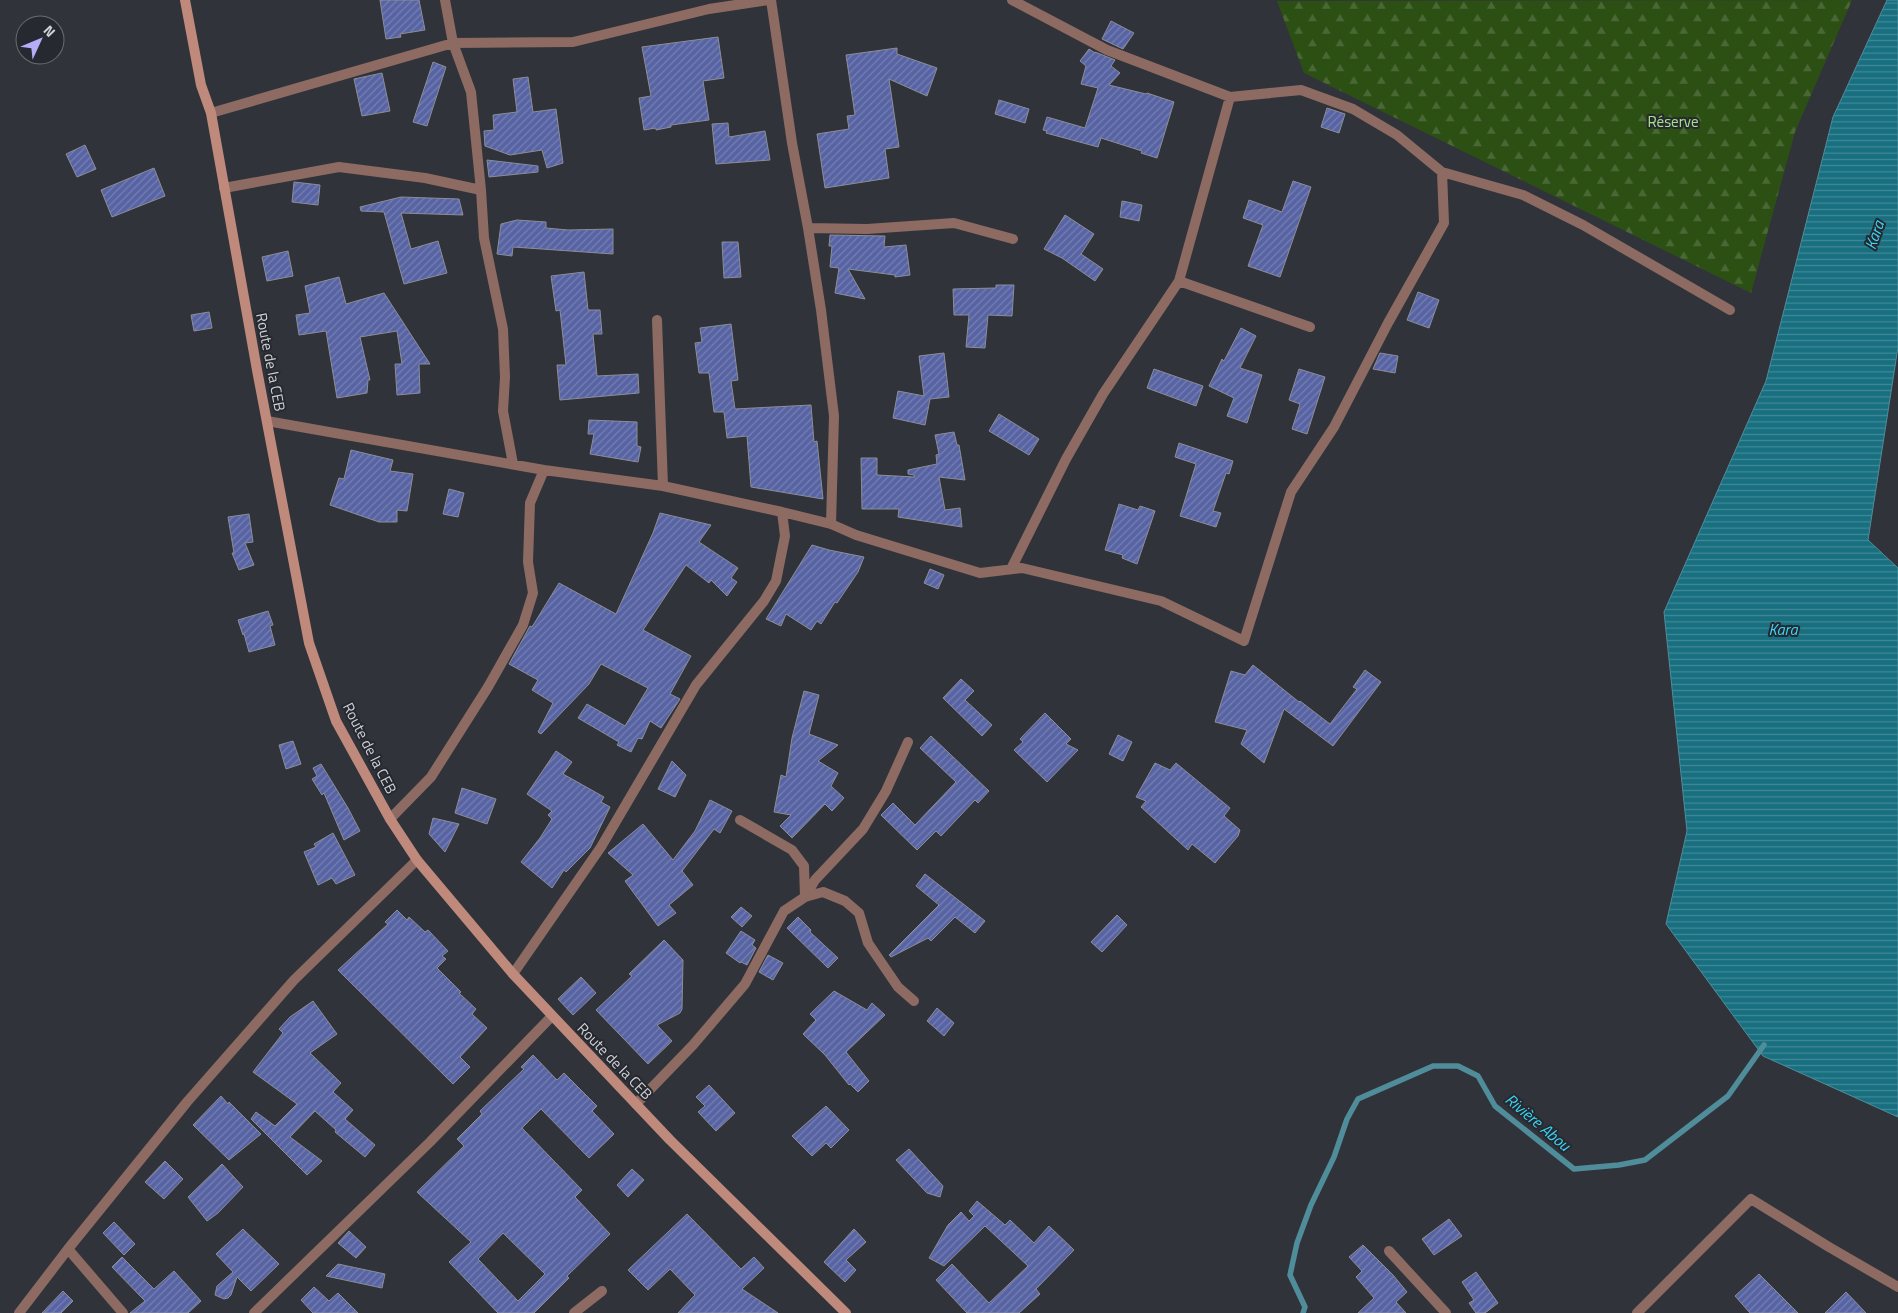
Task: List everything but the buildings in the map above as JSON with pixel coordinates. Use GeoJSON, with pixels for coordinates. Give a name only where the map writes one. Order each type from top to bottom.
{"type":"FeatureCollection","features":[{"type":"Feature","properties":{"kind":"main road","name":"Route de la CEB"},"geometry":{"type":"LineString","coordinates":[[185,0],[201,85],[211,113],[309,643],[336,721],[390,819],[417,860],[513,974],[636,1104],[846,1313]]}},
{"type":"Feature","properties":{"kind":"street"},"geometry":{"type":"LineString","coordinates":[[445,0],[454,43],[471,92],[484,238],[503,329],[505,376],[503,411],[513,464]]}},
{"type":"Feature","properties":{"kind":"street"},"geometry":{"type":"LineString","coordinates":[[211,113],[454,43],[573,42],[709,9],[769,0],[821,310],[834,416],[831,524]]}},
{"type":"Feature","properties":{"kind":"street"},"geometry":{"type":"LineString","coordinates":[[1012,0],[1106,50],[1230,97],[1301,90],[1353,108],[1397,135],[1442,172],[1522,195],[1583,225],[1730,310]]}},
{"type":"Feature","properties":{"kind":"street"},"geometry":{"type":"LineString","coordinates":[[1011,570],[1066,459],[1103,394],[1178,281],[1230,97]]}},
{"type":"Feature","properties":{"kind":"street"},"geometry":{"type":"LineString","coordinates":[[224,188],[339,167],[425,178],[481,190]]}},
{"type":"Feature","properties":{"kind":"street"},"geometry":{"type":"LineString","coordinates":[[267,421],[544,470],[663,486],[782,512],[831,524],[856,535],[980,573],[1022,568],[1161,601],[1244,641],[1291,492],[1334,427],[1388,323],[1444,223],[1442,172]]}},
{"type":"Feature","properties":{"kind":"street"},"geometry":{"type":"LineString","coordinates":[[808,228],[867,229],[954,223],[1013,239]]}},
{"type":"Feature","properties":{"kind":"street"},"geometry":{"type":"LineString","coordinates":[[1178,281],[1310,327]]}},
{"type":"Feature","properties":{"kind":"street"},"geometry":{"type":"LineString","coordinates":[[657,320],[663,486]]}},
{"type":"Feature","properties":{"kind":"street"},"geometry":{"type":"LineString","coordinates":[[390,819],[431,778],[488,687],[523,624],[533,593],[528,562],[530,503],[544,470]]}},
{"type":"Feature","properties":{"kind":"street"},"geometry":{"type":"LineString","coordinates":[[513,974],[600,847],[696,684],[764,601],[776,581],[785,536],[782,512]]}},
{"type":"Feature","properties":{"kind":"street"},"geometry":{"type":"LineString","coordinates":[[636,1104],[693,1045],[745,984],[784,911],[805,896],[815,880],[863,829],[886,790],[908,742]]}},
{"type":"Feature","properties":{"kind":"street"},"geometry":{"type":"LineString","coordinates":[[740,820],[792,850],[804,866],[805,896]]}},
{"type":"Feature","properties":{"kind":"street"},"geometry":{"type":"LineString","coordinates":[[19,1313],[68,1249],[188,1102],[294,980],[417,860]]}},
{"type":"Feature","properties":{"kind":"street"},"geometry":{"type":"LineString","coordinates":[[805,896],[823,892],[845,900],[859,913],[868,943],[898,987],[914,1001]]}},
{"type":"Feature","properties":{"kind":"street"},"geometry":{"type":"LineString","coordinates":[[254,1313],[430,1142],[552,1016]]}},
{"type":"Feature","properties":{"kind":"street"},"geometry":{"type":"LineString","coordinates":[[1637,1313],[1752,1199],[1829,1248],[1898,1287]]}},
{"type":"Feature","properties":{"kind":"street"},"geometry":{"type":"LineString","coordinates":[[68,1249],[123,1313]]}},
{"type":"Feature","properties":{"kind":"street"},"geometry":{"type":"LineString","coordinates":[[1389,1251],[1446,1313]]}},
{"type":"Feature","properties":{"kind":"street"},"geometry":{"type":"LineString","coordinates":[[574,1313],[602,1291]]}},
{"type":"Feature","properties":{"kind":"green space","name":"Réserve"},"geometry":{"type":"Polygon","coordinates":[[[1852,0],[1795,132],[1751,293],[1304,73],[1277,1],[1852,0]]]}},
{"type":"Feature","properties":{"kind":"water","name":"Kara"},"geometry":{"type":"Polygon","coordinates":[[[1887,0],[1898,0],[1898,347],[1868,540],[1898,568],[1898,1117],[1763,1056],[1666,924],[1687,831],[1664,612],[1766,381],[1833,117],[1887,0]]]}},
{"type":"Feature","properties":{"kind":"waterway","name":"Rivière Abou"},"geometry":{"type":"LineString","coordinates":[[1303,1313],[1305,1307],[1290,1275],[1297,1243],[1311,1205],[1334,1157],[1347,1119],[1358,1099],[1433,1066],[1458,1066],[1478,1076],[1495,1106],[1574,1169],[1619,1165],[1645,1160],[1728,1096],[1764,1045]]}}]}
